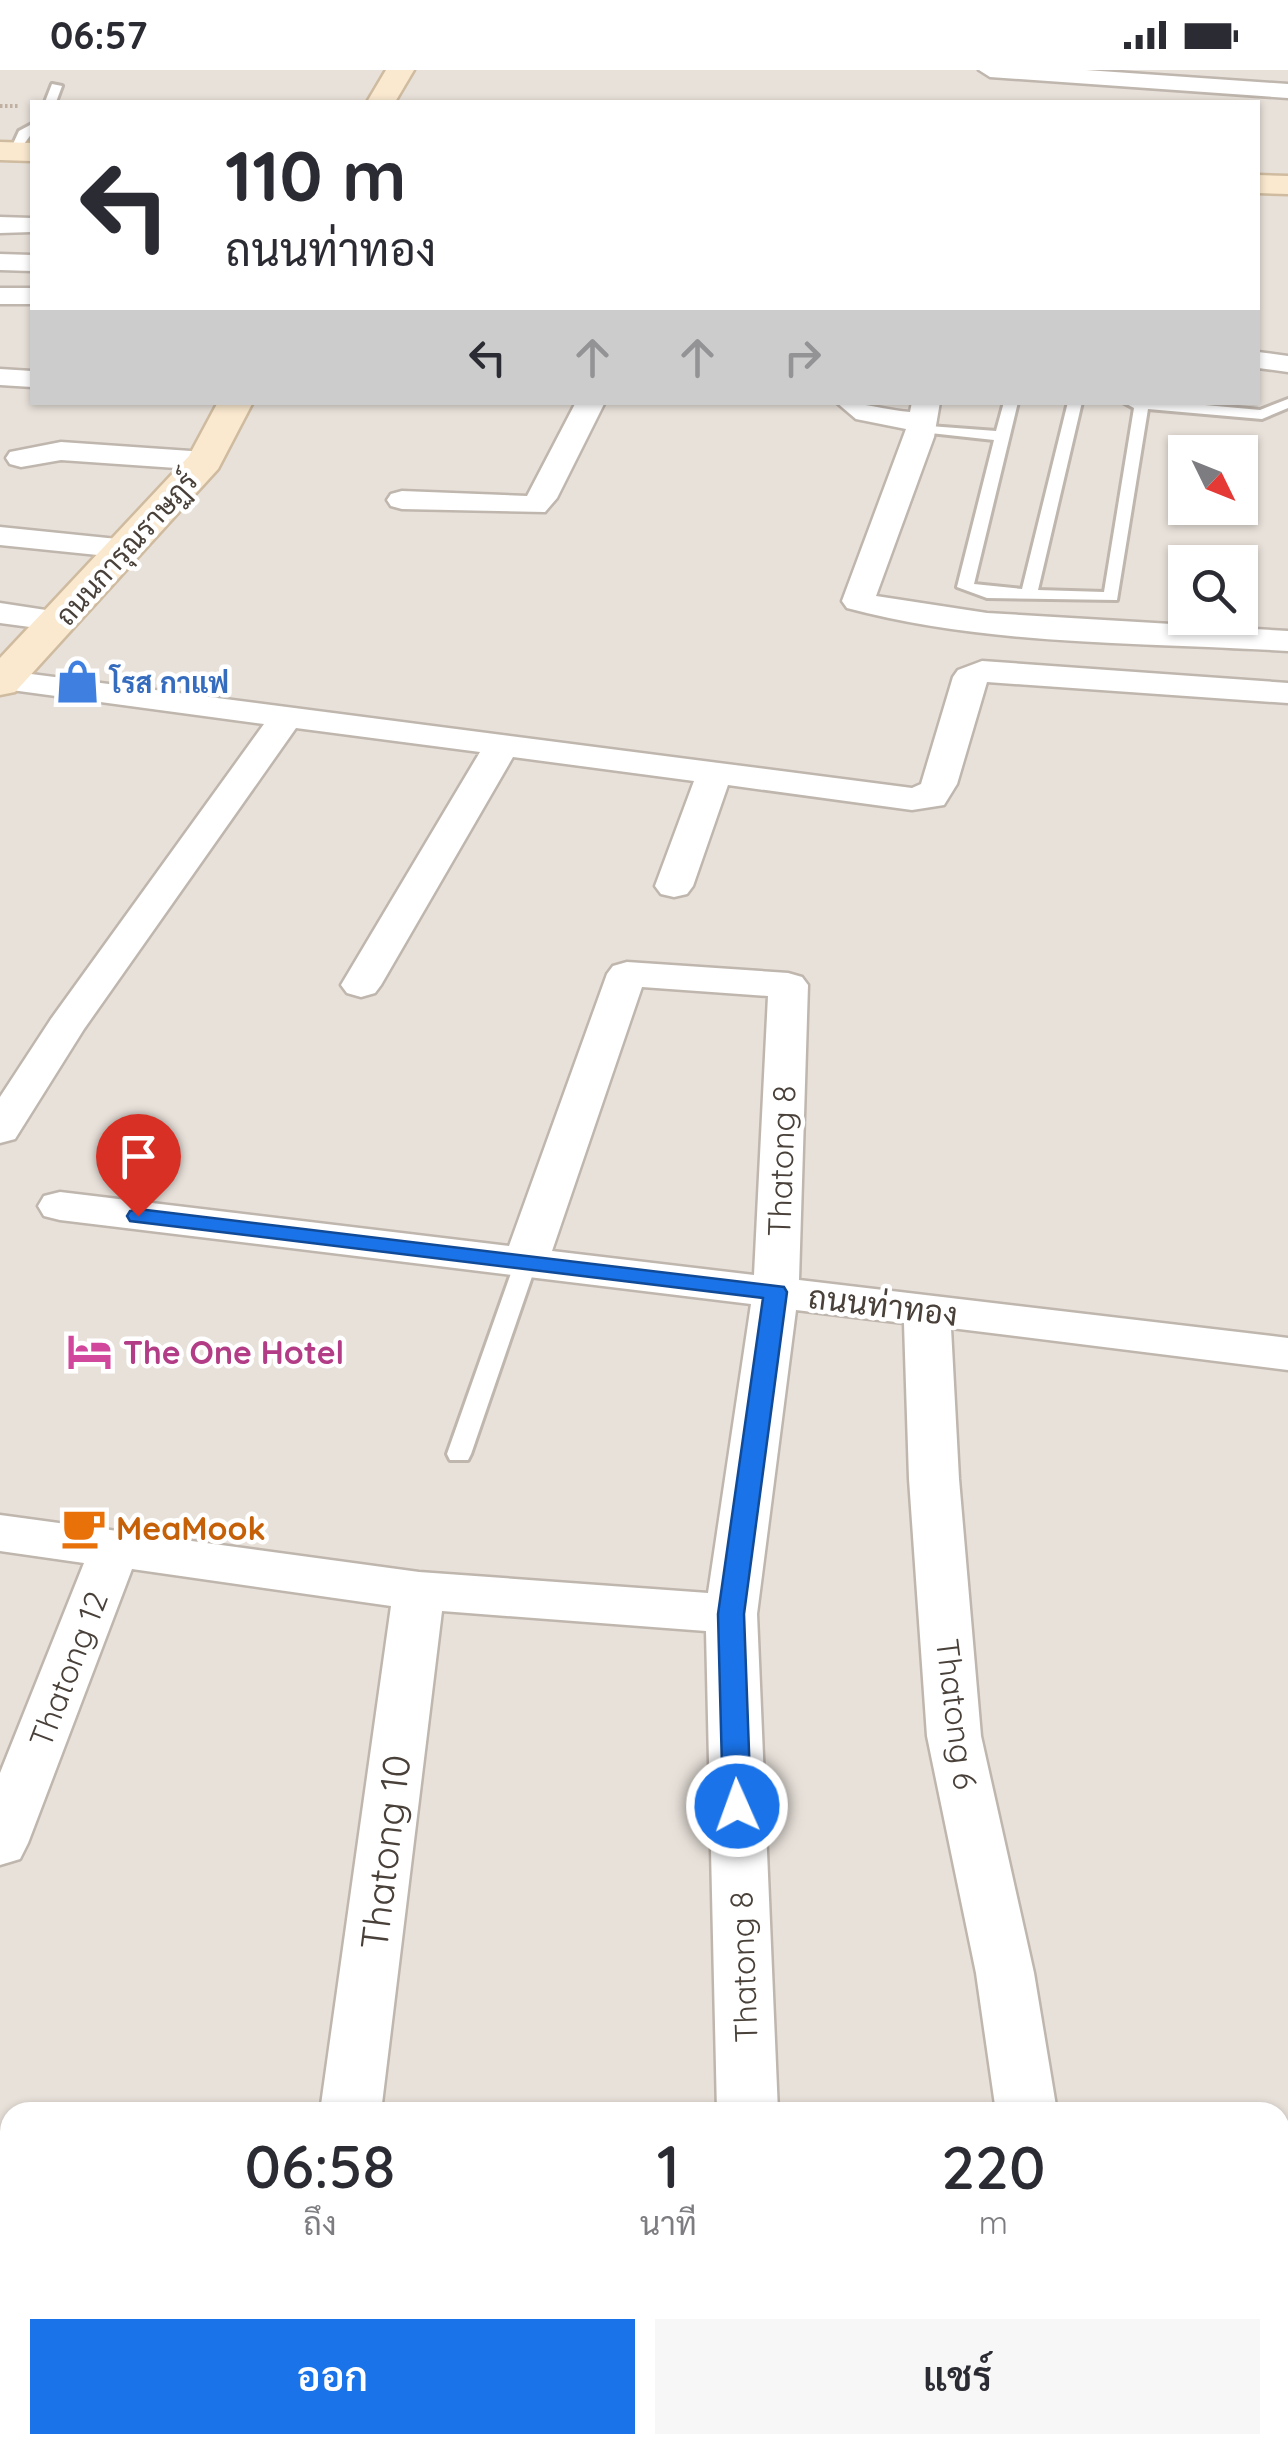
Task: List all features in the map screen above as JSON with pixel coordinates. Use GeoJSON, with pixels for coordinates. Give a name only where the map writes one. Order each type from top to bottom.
{"type":"FeatureCollection","features":[{"type":"Feature","properties":{"kind":"street"},"geometry":{"type":"LineString","coordinates":[[383,100],[400,70]]}},
{"type":"Feature","properties":{"kind":"street"},"geometry":{"type":"LineString","coordinates":[[990,70],[1288,91]]}},
{"type":"Feature","properties":{"kind":"street"},"geometry":{"type":"LineString","coordinates":[[1260,184],[1288,185]]}},
{"type":"Feature","properties":{"kind":"street"},"geometry":{"type":"LineString","coordinates":[[0,225],[30,225]]}},
{"type":"Feature","properties":{"kind":"street"},"geometry":{"type":"LineString","coordinates":[[0,262],[30,264]]}},
{"type":"Feature","properties":{"kind":"street"},"geometry":{"type":"LineString","coordinates":[[0,296],[30,296]]}},
{"type":"Feature","properties":{"kind":"street"},"geometry":{"type":"LineString","coordinates":[[1260,360],[1288,364]]}},
{"type":"Feature","properties":{"kind":"street"},"geometry":{"type":"LineString","coordinates":[[0,377],[30,379]]}},
{"type":"Feature","properties":{"kind":"street"},"geometry":{"type":"LineString","coordinates":[[1260,391],[1288,394]]}},
{"type":"Feature","properties":{"kind":"street","name":"ถนนการุณราษฏร์"},"geometry":{"type":"LineString","coordinates":[[6,671],[60,621],[205,461],[234,405]]}},
{"type":"Feature","properties":{"kind":"street"},"geometry":{"type":"LineString","coordinates":[[402,500],[534,506],[542,498],[589,405]]}},
{"type":"Feature","properties":{"kind":"street"},"geometry":{"type":"LineString","coordinates":[[853,405],[859,412],[874,417],[923,417],[858,601],[892,610],[987,623],[1109,614],[1288,641]]}},
{"type":"Feature","properties":{"kind":"street"},"geometry":{"type":"LineString","coordinates":[[21,458],[61,451],[205,461]]}},
{"type":"Feature","properties":{"kind":"street"},"geometry":{"type":"LineString","coordinates":[[0,536],[127,549]]}},
{"type":"Feature","properties":{"kind":"street"},"geometry":{"type":"LineString","coordinates":[[0,613],[60,621]]}},
{"type":"Feature","properties":{"kind":"street"},"geometry":{"type":"LineString","coordinates":[[6,671],[286,718],[912,799],[931,796],[940,784],[970,677],[982,671],[1288,694]]}},
{"type":"Feature","properties":{"kind":"street"},"geometry":{"type":"LineString","coordinates":[[0,1130],[65,1028],[286,718]]}},
{"type":"Feature","properties":{"kind":"street"},"geometry":{"type":"LineString","coordinates":[[361,985],[501,747]]}},
{"type":"Feature","properties":{"kind":"street"},"geometry":{"type":"LineString","coordinates":[[674,886],[714,774]]}},
{"type":"Feature","properties":{"kind":"street","name":"Thatong 8"},"geometry":{"type":"LineString","coordinates":[[526,1262],[627,974],[788,985],[776,1292],[731,1614],[748,2102]]}},
{"type":"Feature","properties":{"kind":"street","name":"ถนนท่าทอง"},"geometry":{"type":"LineString","coordinates":[[60,1206],[1288,1354]]}},
{"type":"Feature","properties":{"kind":"street","name":"Thatong 6"},"geometry":{"type":"LineString","coordinates":[[927,1311],[934,1480],[954,1736],[1005,1973],[1024,2102]]}},
{"type":"Feature","properties":{"kind":"street"},"geometry":{"type":"LineString","coordinates":[[0,1532],[419,1591],[731,1614]]}},
{"type":"Feature","properties":{"kind":"street","name":"Thatong 12"},"geometry":{"type":"LineString","coordinates":[[0,1843],[114,1550]]}},
{"type":"Feature","properties":{"kind":"street","name":"Thatong 10"},"geometry":{"type":"LineString","coordinates":[[352,2102],[419,1591]]}},
{"type":"Feature","properties":{"kind":"lane"},"geometry":{"type":"LineString","coordinates":[[51,100],[56,86]]}},
{"type":"Feature","properties":{"kind":"lane"},"geometry":{"type":"LineString","coordinates":[[15,152],[30,131]]}},
{"type":"Feature","properties":{"kind":"lane"},"geometry":{"type":"LineString","coordinates":[[1153,405],[1262,415],[1288,403]]}},
{"type":"Feature","properties":{"kind":"lane"},"geometry":{"type":"LineString","coordinates":[[1010,405],[965,587],[987,594],[1030,595],[1109,614],[1142,405]]}},
{"type":"Feature","properties":{"kind":"lane"},"geometry":{"type":"LineString","coordinates":[[1030,595],[1074,405]]}},
{"type":"Feature","properties":{"kind":"lane"},"geometry":{"type":"LineString","coordinates":[[923,417],[1002,436]]}},
{"type":"Feature","properties":{"kind":"lane"},"geometry":{"type":"LineString","coordinates":[[459,1454],[526,1262]]}},
{"type":"Feature","properties":{"kind":"path"},"geometry":{"type":"LineString","coordinates":[[0,106],[22,106]]}},
{"type":"Feature","properties":{"kind":"shaded area"},"geometry":{"type":"Polygon","coordinates":[[[0,70],[1288,70],[1288,2102],[0,2102],[0,70]]]}},
{"type":"Feature","properties":{"kind":"place","name":"โรส กาแฟ"},"geometry":{"type":"Point","coordinates":[77,682]}},
{"type":"Feature","properties":{"kind":"place","name":"The One Hotel"},"geometry":{"type":"Point","coordinates":[90,1352]}},
{"type":"Feature","properties":{"kind":"place","name":"MeaMook"},"geometry":{"type":"Point","coordinates":[83,1528]}},
{"type":"Feature","properties":{"kind":"route"},"geometry":{"type":"LineString","coordinates":[[138,1216],[776,1292],[731,1614],[737,1806]]}}]}
